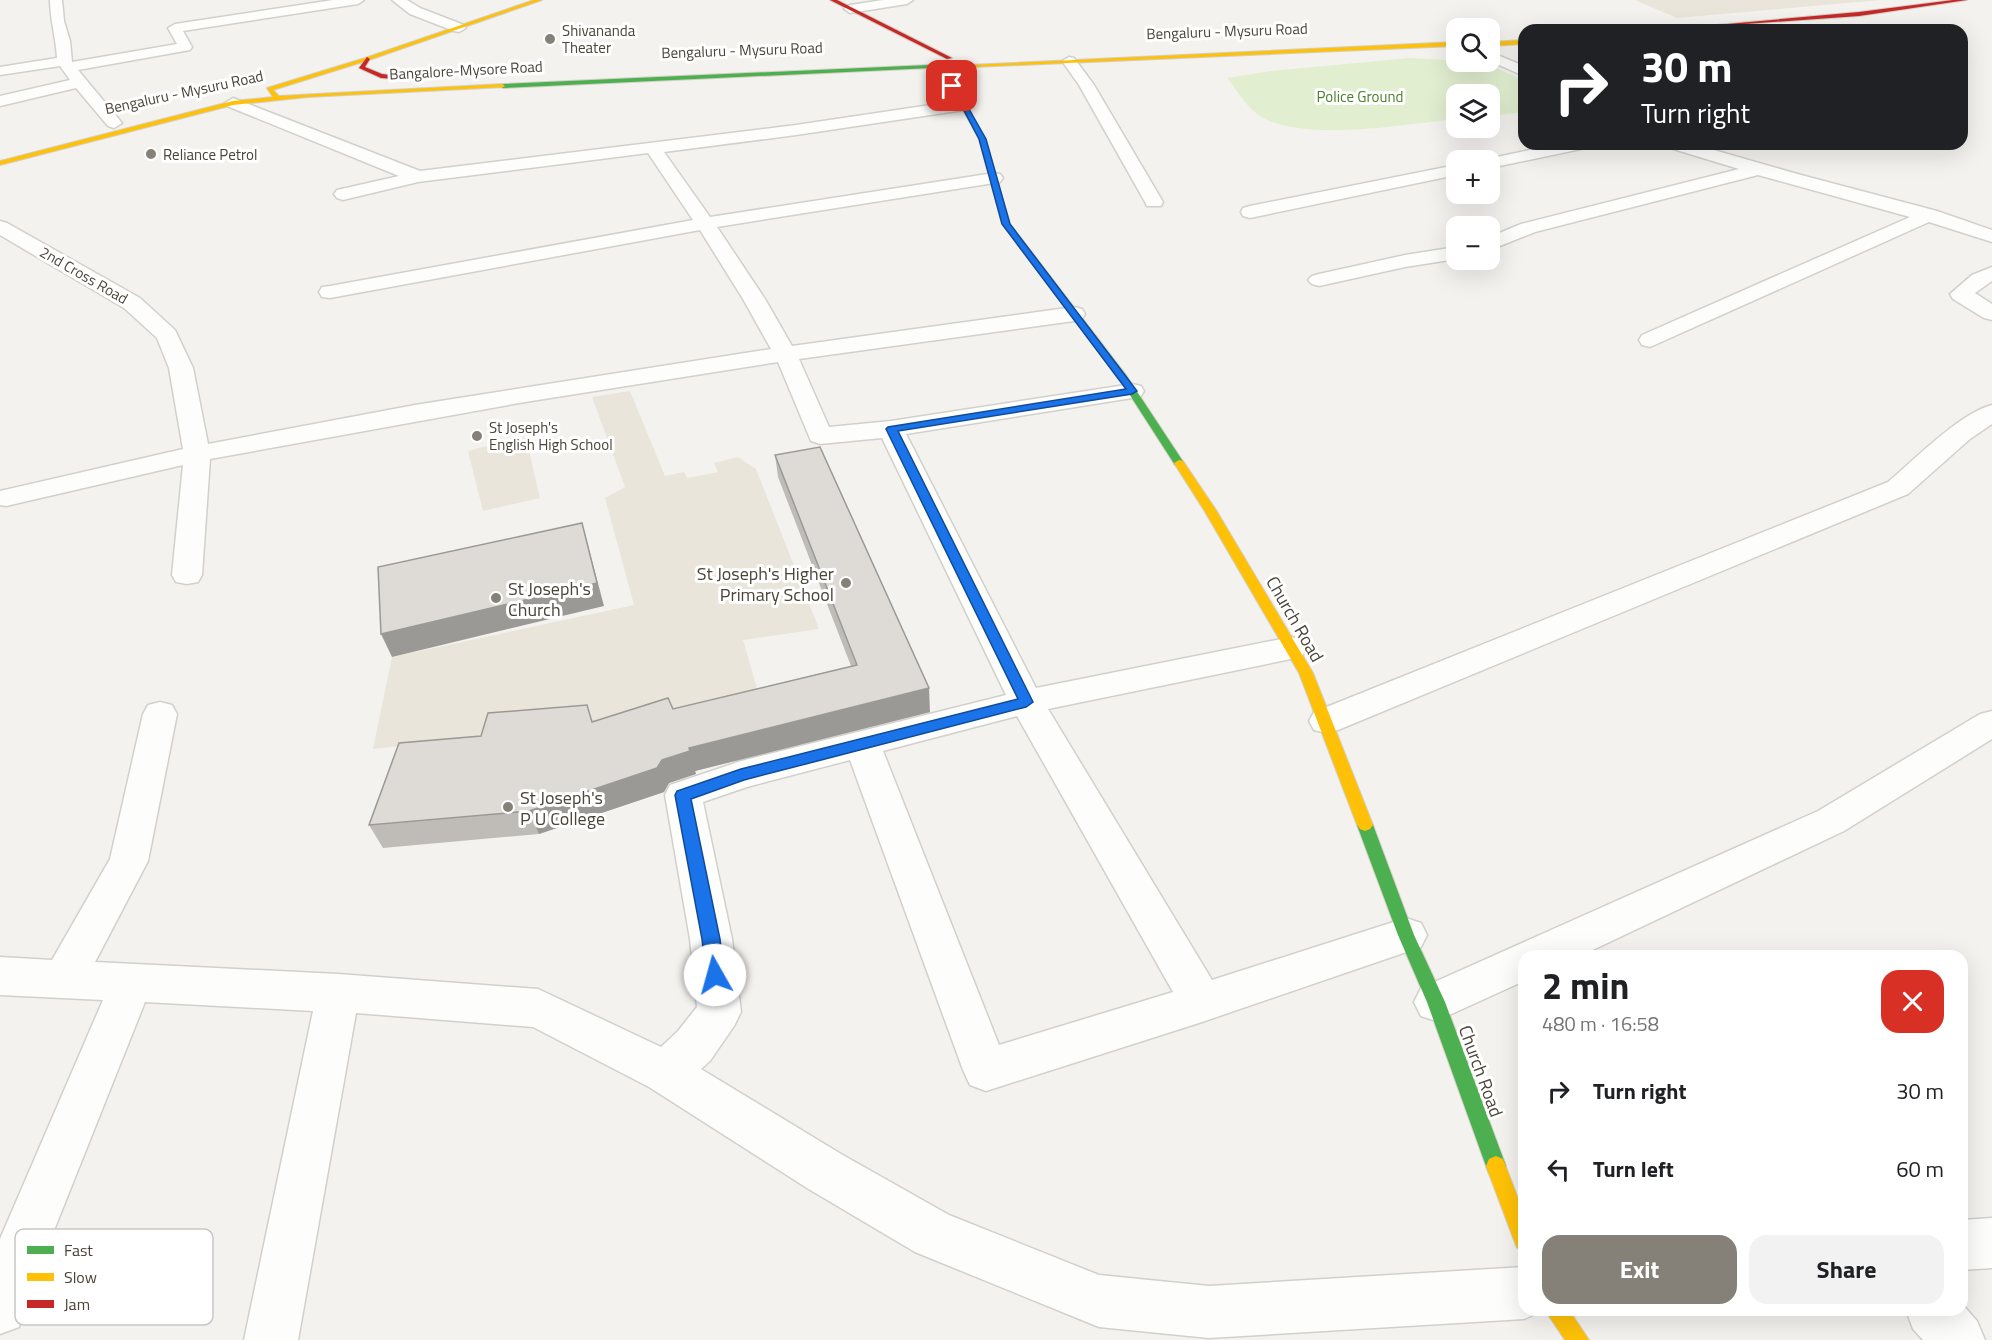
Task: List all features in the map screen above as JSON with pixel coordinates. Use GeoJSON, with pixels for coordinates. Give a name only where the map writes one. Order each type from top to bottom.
{"type":"FeatureCollection","features":[{"type":"Feature","properties":{"kind":"main road"},"geometry":{"type":"LineString","coordinates":[[273,94],[539,0]]}},
{"type":"Feature","properties":{"kind":"main road"},"geometry":{"type":"LineString","coordinates":[[833,0],[945,62]]}},
{"type":"Feature","properties":{"kind":"main road"},"geometry":{"type":"LineString","coordinates":[[1736,24],[1968,3]]}},
{"type":"Feature","properties":{"kind":"main road"},"geometry":{"type":"LineString","coordinates":[[1800,24],[1968,3]]}},
{"type":"Feature","properties":{"kind":"main road"},"geometry":{"type":"LineString","coordinates":[[1500,37],[1518,36]]}},
{"type":"Feature","properties":{"kind":"main road","name":"Bengaluru - Mysuru Road"},"geometry":{"type":"LineString","coordinates":[[1416,44],[1446,40]]}},
{"type":"Feature","properties":{"kind":"main road"},"geometry":{"type":"LineString","coordinates":[[1500,43],[1518,42]]}},
{"type":"Feature","properties":{"kind":"main road","name":"Bengaluru - Mysuru Road"},"geometry":{"type":"LineString","coordinates":[[0,153],[114,123],[235,99],[422,79],[1446,44]]}},
{"type":"Feature","properties":{"kind":"main road","name":"Bengaluru - Mysuru Road"},"geometry":{"type":"LineString","coordinates":[[945,62],[1069,61],[1133,55]]}},
{"type":"Feature","properties":{"kind":"main road"},"geometry":{"type":"LineString","coordinates":[[367,59],[362,68],[370,73],[422,79]]}},
{"type":"Feature","properties":{"kind":"main road","name":"Bangalore-Mysore Road"},"geometry":{"type":"LineString","coordinates":[[273,94],[945,62]]}},
{"type":"Feature","properties":{"kind":"main road","name":"Church Road"},"geometry":{"type":"LineString","coordinates":[[945,62],[982,139],[1006,224],[1132,391],[1210,510],[1306,673],[1406,935],[1436,1002],[1518,1225]]}},
{"type":"Feature","properties":{"kind":"main road"},"geometry":{"type":"LineString","coordinates":[[0,163],[235,99]]}},
{"type":"Feature","properties":{"kind":"main road"},"geometry":{"type":"LineString","coordinates":[[1560,1316],[1578,1340]]}},
{"type":"Feature","properties":{"kind":"street"},"geometry":{"type":"LineString","coordinates":[[56,0],[57,21],[66,64],[114,123]]}},
{"type":"Feature","properties":{"kind":"street"},"geometry":{"type":"LineString","coordinates":[[0,71],[185,47],[175,28],[358,0]]}},
{"type":"Feature","properties":{"kind":"street"},"geometry":{"type":"LineString","coordinates":[[398,0],[415,11],[459,28]]}},
{"type":"Feature","properties":{"kind":"street"},"geometry":{"type":"LineString","coordinates":[[850,9],[907,0]]}},
{"type":"Feature","properties":{"kind":"street"},"geometry":{"type":"LineString","coordinates":[[1069,61],[1086,85],[1154,202]]}},
{"type":"Feature","properties":{"kind":"street"},"geometry":{"type":"LineString","coordinates":[[1500,61],[1518,69]]}},
{"type":"Feature","properties":{"kind":"street"},"geometry":{"type":"LineString","coordinates":[[0,101],[79,82]]}},
{"type":"Feature","properties":{"kind":"street"},"geometry":{"type":"LineString","coordinates":[[235,99],[418,177]]}},
{"type":"Feature","properties":{"kind":"street"},"geometry":{"type":"LineString","coordinates":[[343,194],[418,177],[796,130],[964,105]]}},
{"type":"Feature","properties":{"kind":"street"},"geometry":{"type":"LineString","coordinates":[[652,147],[706,222],[785,354],[820,436],[891,429],[1132,391]]}},
{"type":"Feature","properties":{"kind":"street"},"geometry":{"type":"LineString","coordinates":[[1500,161],[1552,150]]}},
{"type":"Feature","properties":{"kind":"street"},"geometry":{"type":"LineString","coordinates":[[1696,150],[1930,215],[1992,236]]}},
{"type":"Feature","properties":{"kind":"street"},"geometry":{"type":"LineString","coordinates":[[1500,240],[1528,228],[1707,184],[1758,169]]}},
{"type":"Feature","properties":{"kind":"street"},"geometry":{"type":"LineString","coordinates":[[1250,212],[1446,172]]}},
{"type":"Feature","properties":{"kind":"street"},"geometry":{"type":"LineString","coordinates":[[330,292],[706,222],[830,201],[993,178]]}},
{"type":"Feature","properties":{"kind":"street"},"geometry":{"type":"LineString","coordinates":[[1650,340],[1930,215]]}},
{"type":"Feature","properties":{"kind":"street","name":"2nd Cross Road"},"geometry":{"type":"LineString","coordinates":[[0,227],[132,303],[167,335],[181,368],[197,454],[187,575]]}},
{"type":"Feature","properties":{"kind":"street"},"geometry":{"type":"LineString","coordinates":[[1319,280],[1374,270],[1428,255],[1446,254]]}},
{"type":"Feature","properties":{"kind":"street"},"geometry":{"type":"LineString","coordinates":[[1992,273],[1979,279],[1961,294],[1992,313]]}},
{"type":"Feature","properties":{"kind":"street"},"geometry":{"type":"LineString","coordinates":[[6,498],[197,454],[483,402],[785,354],[1074,314]]}},
{"type":"Feature","properties":{"kind":"street"},"geometry":{"type":"LineString","coordinates":[[1326,721],[1898,488],[1961,434],[1992,413]]}},
{"type":"Feature","properties":{"kind":"street"},"geometry":{"type":"LineString","coordinates":[[891,429],[1026,702],[1202,1003]]}},
{"type":"Feature","properties":{"kind":"street"},"geometry":{"type":"LineString","coordinates":[[665,1072],[694,1046],[719,1012],[711,939],[683,795],[741,775],[1026,702],[1291,648]]}},
{"type":"Feature","properties":{"kind":"street"},"geometry":{"type":"LineString","coordinates":[[64,978],[129,861],[160,714]]}},
{"type":"Feature","properties":{"kind":"street"},"geometry":{"type":"LineString","coordinates":[[1550,950],[1831,821],[1992,723]]}},
{"type":"Feature","properties":{"kind":"street"},"geometry":{"type":"LineString","coordinates":[[862,744],[986,1070],[1202,1003],[1406,935]]}},
{"type":"Feature","properties":{"kind":"street"},"geometry":{"type":"LineString","coordinates":[[1436,1002],[1518,964]]}},
{"type":"Feature","properties":{"kind":"street"},"geometry":{"type":"LineString","coordinates":[[0,976],[338,993],[538,1008],[665,1072],[824,1172],[933,1234],[1099,1300],[1209,1312],[1518,1293]]}},
{"type":"Feature","properties":{"kind":"street"},"geometry":{"type":"LineString","coordinates":[[29,1229],[132,982]]}},
{"type":"Feature","properties":{"kind":"street"},"geometry":{"type":"LineString","coordinates":[[271,1340],[338,993]]}},
{"type":"Feature","properties":{"kind":"street"},"geometry":{"type":"LineString","coordinates":[[1968,1245],[1992,1243]]}},
{"type":"Feature","properties":{"kind":"street"},"geometry":{"type":"LineString","coordinates":[[0,1308],[15,1264]]}},
{"type":"Feature","properties":{"kind":"street"},"geometry":{"type":"LineString","coordinates":[[1937,1316],[1958,1340]]}},
{"type":"Feature","properties":{"kind":"shaded area"},"geometry":{"type":"Polygon","coordinates":[[[1635,0],[1881,0],[1677,18],[1635,0]]]}},
{"type":"Feature","properties":{"kind":"shaded area"},"geometry":{"type":"Polygon","coordinates":[[[630,391],[665,476],[684,472],[687,478],[718,472],[714,463],[738,457],[756,469],[819,629],[743,640],[759,695],[609,723],[373,749],[392,657],[634,605],[605,498],[625,487],[592,397],[630,391]]]}},
{"type":"Feature","properties":{"kind":"shaded area"},"geometry":{"type":"Polygon","coordinates":[[[526,438],[540,498],[483,511],[468,451],[526,438]]]}},
{"type":"Feature","properties":{"kind":"green space","name":"Police Ground"},"geometry":{"type":"Polygon","coordinates":[[[1410,58],[1446,60],[1446,72],[1500,72],[1500,70],[1518,78],[1518,113],[1500,115],[1500,84],[1446,84],[1446,120],[1355,130],[1302,129],[1279,124],[1255,113],[1227,78],[1271,71],[1410,58]]]}},
{"type":"Feature","properties":{"kind":"building"},"geometry":{"type":"Polygon","coordinates":[[[820,447],[929,688],[689,748],[690,751],[662,760],[657,768],[529,811],[369,825],[399,743],[481,736],[488,713],[587,705],[592,722],[668,698],[673,709],[857,665],[775,455],[820,447]]]}},
{"type":"Feature","properties":{"kind":"building","name":"St Joseph's Church"},"geometry":{"type":"Polygon","coordinates":[[[582,523],[597,583],[381,634],[378,567],[582,523]]]}},
{"type":"Feature","properties":{"kind":"traffic: fast"},"geometry":{"type":"LineString","coordinates":[[503,86],[929,67]]}},
{"type":"Feature","properties":{"kind":"traffic: fast"},"geometry":{"type":"LineString","coordinates":[[941,67],[982,139],[1006,224],[1123,377],[1179,463]]}},
{"type":"Feature","properties":{"kind":"traffic: fast"},"geometry":{"type":"LineString","coordinates":[[1365,825],[1406,935],[1436,1002],[1496,1166]]}},
{"type":"Feature","properties":{"kind":"traffic: slow"},"geometry":{"type":"LineString","coordinates":[[277,98],[269,89],[367,59],[539,0]]}},
{"type":"Feature","properties":{"kind":"traffic: slow"},"geometry":{"type":"LineString","coordinates":[[1500,43],[1518,42]]}},
{"type":"Feature","properties":{"kind":"traffic: slow"},"geometry":{"type":"LineString","coordinates":[[929,67],[1446,44]]}},
{"type":"Feature","properties":{"kind":"traffic: slow"},"geometry":{"type":"LineString","coordinates":[[0,163],[233,103],[308,95],[503,86]]}},
{"type":"Feature","properties":{"kind":"traffic: slow"},"geometry":{"type":"LineString","coordinates":[[1179,463],[1210,510],[1306,673],[1365,825]]}},
{"type":"Feature","properties":{"kind":"traffic: slow"},"geometry":{"type":"LineString","coordinates":[[1496,1166],[1518,1225]]}},
{"type":"Feature","properties":{"kind":"traffic: slow"},"geometry":{"type":"LineString","coordinates":[[1560,1316],[1578,1340]]}},
{"type":"Feature","properties":{"kind":"traffic: jam"},"geometry":{"type":"LineString","coordinates":[[833,0],[949,58]]}},
{"type":"Feature","properties":{"kind":"traffic: jam"},"geometry":{"type":"LineString","coordinates":[[1736,24],[1859,14],[1964,0]]}},
{"type":"Feature","properties":{"kind":"traffic: jam"},"geometry":{"type":"LineString","coordinates":[[367,59],[362,68],[381,76],[422,79]]}},
{"type":"Feature","properties":{"kind":"place","name":"Shivananda Theater"},"geometry":{"type":"Point","coordinates":[550,39]}},
{"type":"Feature","properties":{"kind":"place","name":"Reliance Petrol"},"geometry":{"type":"Point","coordinates":[151,154]}},
{"type":"Feature","properties":{"kind":"place","name":"St Joseph's English High School"},"geometry":{"type":"Point","coordinates":[477,436]}},
{"type":"Feature","properties":{"kind":"place","name":"St Joseph's Higher Primary School"},"geometry":{"type":"Point","coordinates":[846,583]}},
{"type":"Feature","properties":{"kind":"place","name":"St Joseph's Church"},"geometry":{"type":"Point","coordinates":[496,598]}},
{"type":"Feature","properties":{"kind":"place","name":"St Joseph's P U College"},"geometry":{"type":"Point","coordinates":[508,807]}},
{"type":"Feature","properties":{"kind":"route"},"geometry":{"type":"LineString","coordinates":[[715,975],[711,939],[683,795],[741,775],[1026,702],[891,429],[1132,391],[1006,224],[982,139],[952,86]]}}]}
